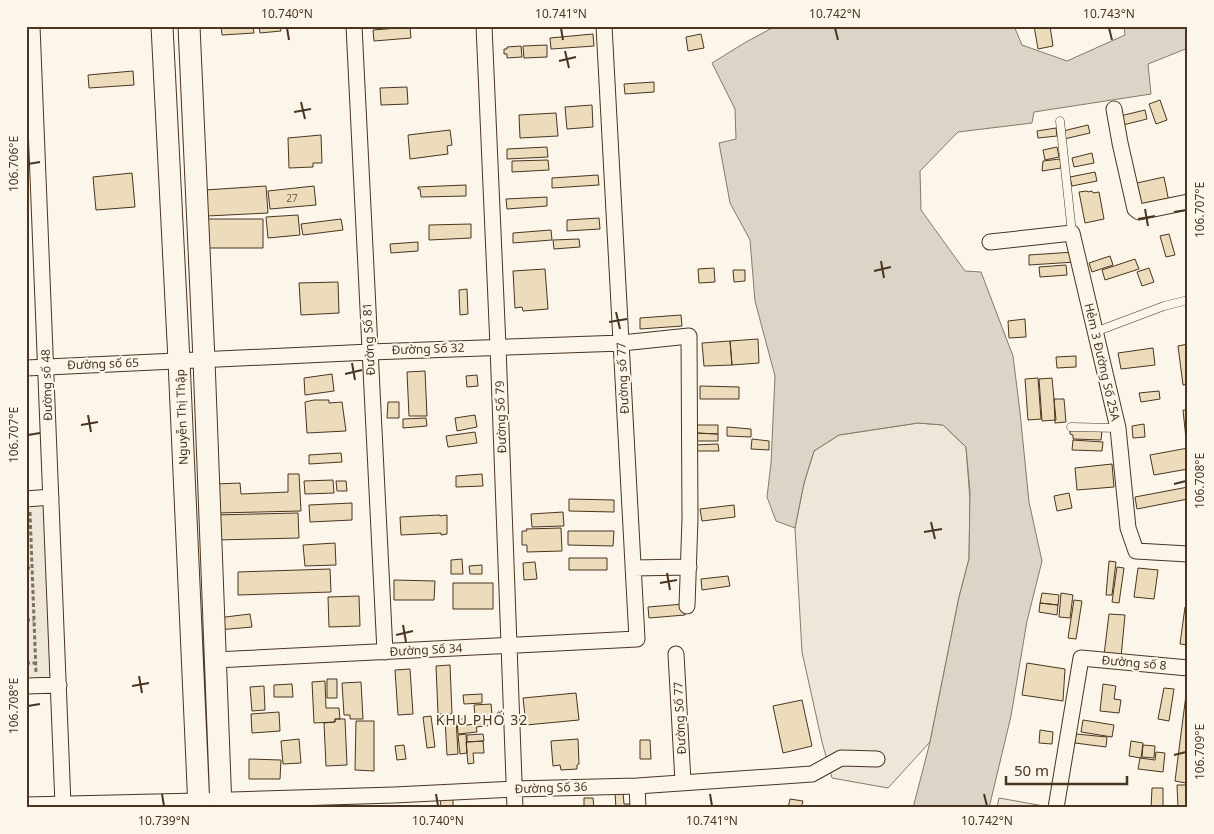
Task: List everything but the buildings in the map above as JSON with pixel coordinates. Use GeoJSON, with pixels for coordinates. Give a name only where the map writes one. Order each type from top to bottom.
{"type":"FeatureCollection","features":[{"type":"Feature","properties":{"kind":"main road","name":"Nguyễn Thị Thập"},"geometry":{"type":"LineString","coordinates":[[162,26],[179,361],[198,805]]}},
{"type":"Feature","properties":{"kind":"main road","name":"Nguyễn Thị Thập"},"geometry":{"type":"LineString","coordinates":[[189,26],[221,804]]}},
{"type":"Feature","properties":{"kind":"street","name":"Đường số 48"},"geometry":{"type":"LineString","coordinates":[[32,26],[31,105],[34,250],[46,367],[63,805]]}},
{"type":"Feature","properties":{"kind":"street","name":"Đường Số 81"},"geometry":{"type":"LineString","coordinates":[[354,26],[385,652]]}},
{"type":"Feature","properties":{"kind":"street","name":"Đường Số 79"},"geometry":{"type":"LineString","coordinates":[[484,26],[515,808]]}},
{"type":"Feature","properties":{"kind":"street","name":"Đường số 77"},"geometry":{"type":"LineString","coordinates":[[604,26],[637,639]]}},
{"type":"Feature","properties":{"kind":"street"},"geometry":{"type":"LineString","coordinates":[[1114,109],[1135,209],[1139,212],[1188,202]]}},
{"type":"Feature","properties":{"kind":"street"},"geometry":{"type":"LineString","coordinates":[[990,242],[1072,233]]}},
{"type":"Feature","properties":{"kind":"street","name":"Hẻm 3 Đường Số 25A"},"geometry":{"type":"LineString","coordinates":[[1072,233],[1118,428],[1128,528],[1136,551],[1188,554]]}},
{"type":"Feature","properties":{"kind":"street","name":"Đường Số 32"},"geometry":{"type":"LineString","coordinates":[[204,360],[498,346],[622,343],[689,336],[689,567]]}},
{"type":"Feature","properties":{"kind":"street","name":"Đường số 65"},"geometry":{"type":"LineString","coordinates":[[26,368],[204,360]]}},
{"type":"Feature","properties":{"kind":"street"},"geometry":{"type":"LineString","coordinates":[[28,499],[51,497]]}},
{"type":"Feature","properties":{"kind":"street"},"geometry":{"type":"LineString","coordinates":[[633,568],[689,567],[687,606]]}},
{"type":"Feature","properties":{"kind":"street","name":"Đường Số 34"},"geometry":{"type":"LineString","coordinates":[[215,660],[637,639]]}},
{"type":"Feature","properties":{"kind":"street","name":"Đường Số 77"},"geometry":{"type":"LineString","coordinates":[[676,654],[683,782]]}},
{"type":"Feature","properties":{"kind":"street","name":"Đường số 8"},"geometry":{"type":"LineString","coordinates":[[1056,808],[1081,658],[1188,668]]}},
{"type":"Feature","properties":{"kind":"street"},"geometry":{"type":"LineString","coordinates":[[32,686],[59,685]]}},
{"type":"Feature","properties":{"kind":"street","name":"Đường Số 36"},"geometry":{"type":"LineString","coordinates":[[26,806],[395,801],[514,789],[637,786],[812,774],[841,758],[877,759]]}},
{"type":"Feature","properties":{"kind":"street"},"geometry":{"type":"LineString","coordinates":[[637,786],[638,808]]}},
{"type":"Feature","properties":{"kind":"lane","name":"Hẻm 3 Đường Số 25A"},"geometry":{"type":"LineString","coordinates":[[1060,121],[1072,233]]}},
{"type":"Feature","properties":{"kind":"lane"},"geometry":{"type":"LineString","coordinates":[[1095,332],[1164,306],[1188,300]]}},
{"type":"Feature","properties":{"kind":"lane"},"geometry":{"type":"LineString","coordinates":[[1071,427],[1118,428]]}},
{"type":"Feature","properties":{"kind":"path"},"geometry":{"type":"LineString","coordinates":[[28,499],[36,663],[32,686]]}},
{"type":"Feature","properties":{"kind":"path"},"geometry":{"type":"LineString","coordinates":[[26,568],[32,568]]}},
{"type":"Feature","properties":{"kind":"path"},"geometry":{"type":"LineString","coordinates":[[26,620],[34,620]]}},
{"type":"Feature","properties":{"kind":"path"},"geometry":{"type":"LineString","coordinates":[[26,664],[36,663]]}},
{"type":"Feature","properties":{"kind":"shaded area"},"geometry":{"type":"Polygon","coordinates":[[[776,26],[1014,26],[1022,45],[1067,61],[1125,35],[1124,26],[1188,26],[1188,48],[1148,64],[1151,94],[1034,112],[1032,123],[958,132],[920,171],[921,210],[965,271],[981,272],[1013,356],[1029,502],[1042,561],[1027,621],[1011,716],[989,808],[913,808],[930,742],[959,597],[969,559],[970,492],[966,447],[943,425],[918,423],[839,435],[814,451],[804,483],[795,528],[776,521],[767,497],[771,463],[775,376],[755,301],[750,240],[730,203],[719,143],[736,139],[735,109],[712,63],[776,26]]]}},
{"type":"Feature","properties":{"kind":"shaded area"},"geometry":{"type":"Polygon","coordinates":[[[918,423],[943,425],[966,447],[970,500],[969,559],[959,597],[930,742],[888,788],[832,778],[802,652],[795,528],[804,483],[814,451],[839,435],[918,423]]]}},
{"type":"Feature","properties":{"kind":"shaded area"},"geometry":{"type":"Polygon","coordinates":[[[47,503],[52,681],[26,683],[26,504],[47,503]]]}},
{"type":"Feature","properties":{"kind":"shaded area"},"geometry":{"type":"Polygon","coordinates":[[[999,798],[1055,808],[997,808],[999,798]]]}},
{"type":"Feature","properties":{"kind":"district","name":"KHU PHỐ 32"},"geometry":{"type":"Point","coordinates":[482,720]}}]}
